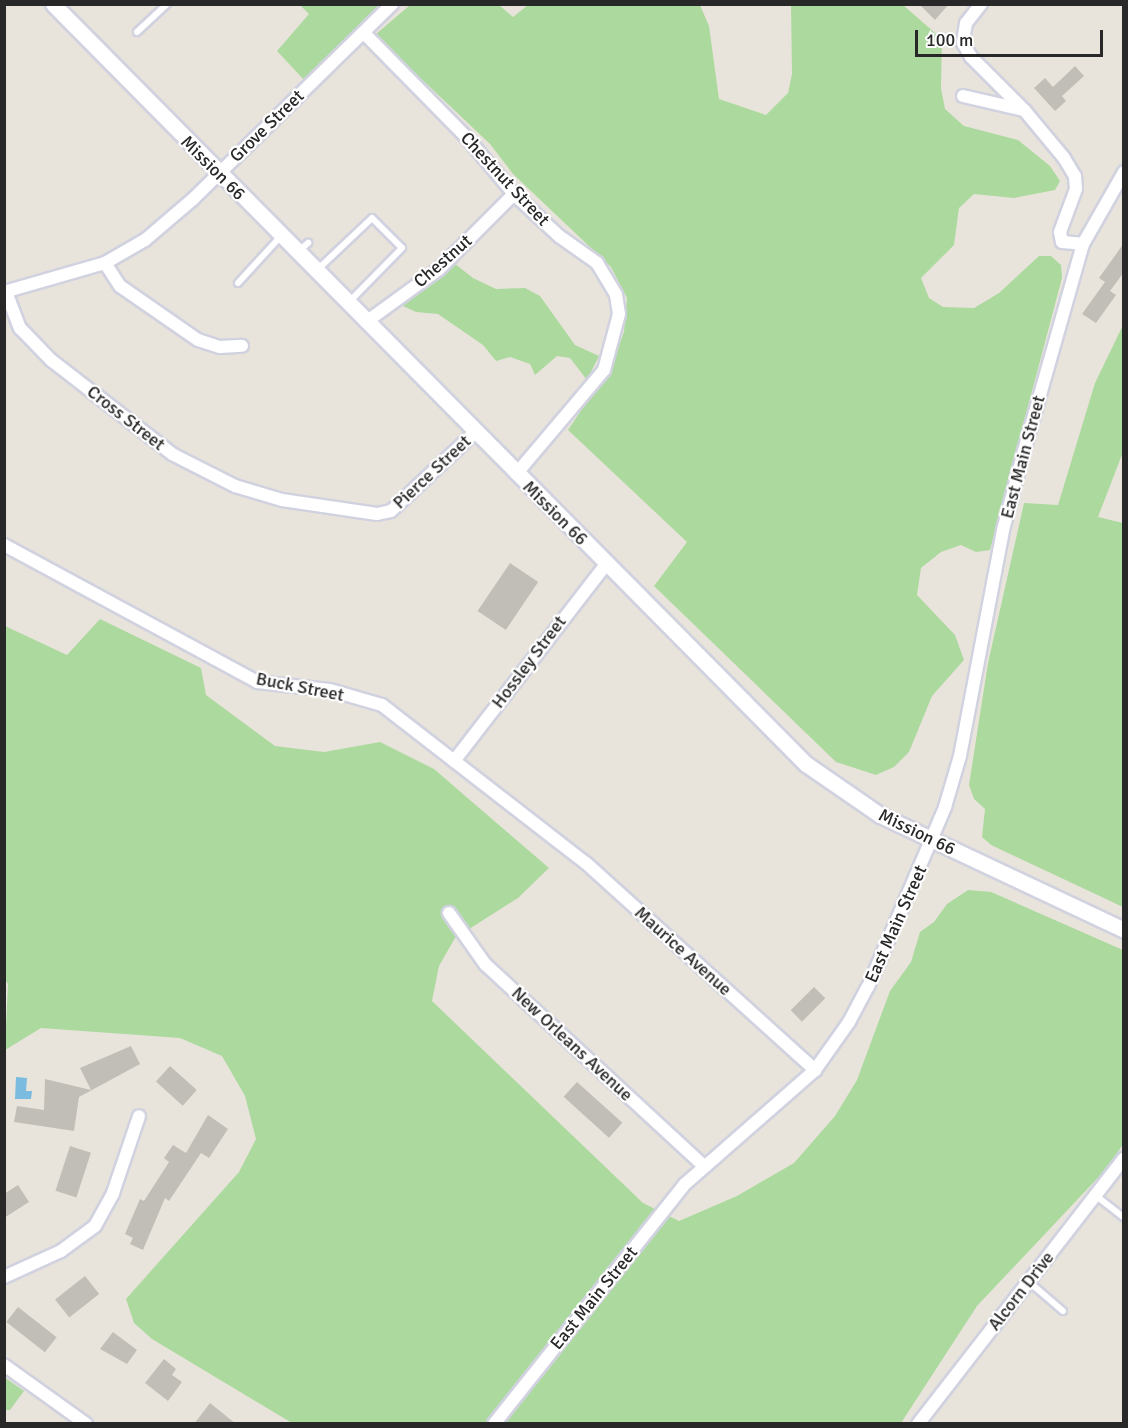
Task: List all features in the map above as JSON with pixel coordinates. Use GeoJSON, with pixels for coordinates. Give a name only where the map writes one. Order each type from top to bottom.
{"type":"FeatureCollection","features":[{"type":"Feature","properties":{"kind":"street","name":"Mission 66"},"geometry":{"type":"LineString","coordinates":[[53,4],[218,173],[255,201],[281,236],[303,248],[315,271],[806,764],[848,796],[934,841],[1124,930]]}},
{"type":"Feature","properties":{"kind":"street","name":"Grove Street"},"geometry":{"type":"LineString","coordinates":[[5,292],[105,263],[168,222],[392,4]]}},
{"type":"Feature","properties":{"kind":"street"},"geometry":{"type":"LineString","coordinates":[[981,4],[966,23],[963,43],[971,57],[1025,111],[1075,177],[1073,205],[1060,232],[1062,242],[1083,244]]}},
{"type":"Feature","properties":{"kind":"street","name":"Chestnut Street"},"geometry":{"type":"LineString","coordinates":[[364,33],[468,139],[514,194],[559,236],[597,264],[616,296],[619,314],[604,370],[516,474]]}},
{"type":"Feature","properties":{"kind":"street"},"geometry":{"type":"LineString","coordinates":[[963,96],[1025,111]]}},
{"type":"Feature","properties":{"kind":"street","name":"East Main Street"},"geometry":{"type":"LineString","coordinates":[[494,1424],[685,1184],[766,1117],[815,1071],[849,1022],[868,987],[934,841],[960,756],[1006,519],[1083,244],[1124,172]]}},
{"type":"Feature","properties":{"kind":"street","name":"Chestnut"},"geometry":{"type":"LineString","coordinates":[[366,322],[439,269],[514,194]]}},
{"type":"Feature","properties":{"kind":"street"},"geometry":{"type":"LineString","coordinates":[[105,263],[120,286],[198,340],[220,347],[242,346]]}},
{"type":"Feature","properties":{"kind":"street","name":"Cross Street"},"geometry":{"type":"LineString","coordinates":[[5,292],[20,328],[51,360],[172,453],[235,486],[282,500]]}},
{"type":"Feature","properties":{"kind":"street","name":"Pierce Street"},"geometry":{"type":"LineString","coordinates":[[282,500],[377,514],[391,511],[475,432]]}},
{"type":"Feature","properties":{"kind":"street","name":"Buck Street"},"geometry":{"type":"LineString","coordinates":[[4,544],[257,682],[330,690],[382,705],[549,834]]}},
{"type":"Feature","properties":{"kind":"street","name":"Hossley Street"},"geometry":{"type":"LineString","coordinates":[[454,761],[606,564]]}},
{"type":"Feature","properties":{"kind":"street","name":"Maurice Avenue"},"geometry":{"type":"LineString","coordinates":[[549,834],[815,1071]]}},
{"type":"Feature","properties":{"kind":"street","name":"New Orleans Avenue"},"geometry":{"type":"LineString","coordinates":[[449,913],[485,964],[704,1166]]}},
{"type":"Feature","properties":{"kind":"street"},"geometry":{"type":"LineString","coordinates":[[4,1277],[62,1251],[94,1226],[113,1193],[139,1116]]}},
{"type":"Feature","properties":{"kind":"street","name":"Alcorn Drive"},"geometry":{"type":"LineString","coordinates":[[918,1424],[1124,1158]]}},
{"type":"Feature","properties":{"kind":"street"},"geometry":{"type":"LineString","coordinates":[[4,1365],[77,1421]]}},
{"type":"Feature","properties":{"kind":"lane"},"geometry":{"type":"LineString","coordinates":[[137,32],[166,4]]}},
{"type":"Feature","properties":{"kind":"lane"},"geometry":{"type":"LineString","coordinates":[[315,271],[372,218],[402,248],[348,304]]}},
{"type":"Feature","properties":{"kind":"lane"},"geometry":{"type":"LineString","coordinates":[[238,283],[281,236]]}},
{"type":"Feature","properties":{"kind":"lane"},"geometry":{"type":"LineString","coordinates":[[1095,1195],[1124,1218]]}},
{"type":"Feature","properties":{"kind":"lane"},"geometry":{"type":"LineString","coordinates":[[1028,1281],[1064,1311]]}},
{"type":"Feature","properties":{"kind":"green space"},"geometry":{"type":"Polygon","coordinates":[[[300,5],[383,5],[306,82],[277,51],[309,14],[300,5]]]}},
{"type":"Feature","properties":{"kind":"green space"},"geometry":{"type":"Polygon","coordinates":[[[410,5],[499,5],[513,17],[528,5],[700,5],[709,26],[719,99],[766,115],[788,93],[792,74],[791,5],[903,5],[942,39],[941,88],[945,109],[964,126],[1018,140],[1050,166],[1060,181],[1055,190],[1014,198],[974,194],[959,208],[954,245],[921,278],[929,298],[943,307],[974,308],[999,293],[1039,256],[1051,256],[1061,265],[1062,278],[990,550],[976,552],[961,545],[941,552],[921,568],[917,595],[955,635],[964,660],[932,696],[909,752],[894,767],[876,775],[836,762],[654,586],[687,542],[568,430],[611,366],[624,332],[627,298],[611,267],[513,174],[490,144],[375,35],[410,5]]]}},
{"type":"Feature","properties":{"kind":"green space"},"geometry":{"type":"Polygon","coordinates":[[[454,263],[473,278],[496,289],[525,288],[540,296],[575,345],[599,356],[587,380],[570,358],[557,356],[535,375],[530,364],[510,357],[496,361],[483,345],[438,314],[416,312],[403,306],[408,296],[454,263]]]}},
{"type":"Feature","properties":{"kind":"green space"},"geometry":{"type":"Polygon","coordinates":[[[1123,325],[1123,452],[1098,517],[1123,523],[1123,907],[991,845],[982,837],[985,809],[974,799],[969,785],[988,663],[1024,503],[1058,505],[1095,383],[1123,325]]]}},
{"type":"Feature","properties":{"kind":"green space"},"geometry":{"type":"Polygon","coordinates":[[[100,619],[201,668],[206,695],[275,746],[324,752],[380,742],[434,769],[549,868],[518,898],[455,938],[439,966],[432,1001],[643,1203],[679,1221],[737,1196],[794,1163],[835,1116],[857,1080],[890,991],[911,962],[920,932],[934,922],[947,904],[968,890],[991,892],[1123,950],[1123,1144],[1109,1166],[977,1306],[901,1423],[292,1423],[152,1339],[134,1323],[126,1299],[239,1172],[256,1139],[245,1096],[222,1056],[180,1038],[41,1028],[5,1050],[8,984],[4,978],[5,626],[67,655],[100,619]]]}},
{"type":"Feature","properties":{"kind":"green space"},"geometry":{"type":"Polygon","coordinates":[[[4,1377],[24,1391],[10,1410],[5,1410],[4,1377]]]}},
{"type":"Feature","properties":{"kind":"water"},"geometry":{"type":"Polygon","coordinates":[[[16,1077],[27,1078],[26,1091],[32,1091],[31,1099],[15,1099],[16,1077]]]}},
{"type":"Feature","properties":{"kind":"building"},"geometry":{"type":"Polygon","coordinates":[[[919,4],[949,4],[935,20],[919,4]]]}},
{"type":"Feature","properties":{"kind":"building"},"geometry":{"type":"Polygon","coordinates":[[[1075,66],[1084,76],[1062,96],[1066,101],[1055,111],[1034,88],[1045,78],[1053,87],[1075,66]]]}},
{"type":"Feature","properties":{"kind":"building"},"geometry":{"type":"Polygon","coordinates":[[[1124,243],[1124,272],[1110,291],[1116,295],[1096,323],[1082,314],[1105,282],[1099,278],[1124,243]]]}},
{"type":"Feature","properties":{"kind":"building"},"geometry":{"type":"Polygon","coordinates":[[[510,563],[538,582],[506,630],[478,611],[510,563]]]}},
{"type":"Feature","properties":{"kind":"building"},"geometry":{"type":"Polygon","coordinates":[[[814,987],[825,998],[802,1022],[791,1010],[814,987]]]}},
{"type":"Feature","properties":{"kind":"building"},"geometry":{"type":"Polygon","coordinates":[[[131,1046],[140,1064],[79,1097],[74,1131],[14,1122],[17,1106],[44,1110],[45,1079],[91,1090],[80,1068],[131,1046]]]}},
{"type":"Feature","properties":{"kind":"building"},"geometry":{"type":"Polygon","coordinates":[[[170,1066],[197,1090],[183,1106],[156,1082],[170,1066]]]}},
{"type":"Feature","properties":{"kind":"building"},"geometry":{"type":"Polygon","coordinates":[[[577,1082],[622,1123],[609,1138],[564,1097],[577,1082]]]}},
{"type":"Feature","properties":{"kind":"building"},"geometry":{"type":"Polygon","coordinates":[[[208,1115],[228,1129],[209,1158],[201,1153],[169,1201],[165,1198],[143,1250],[130,1244],[133,1238],[125,1234],[140,1199],[144,1201],[169,1162],[164,1158],[173,1145],[186,1153],[208,1115]]]}},
{"type":"Feature","properties":{"kind":"building"},"geometry":{"type":"Polygon","coordinates":[[[70,1146],[91,1153],[76,1197],[55,1191],[70,1146]]]}},
{"type":"Feature","properties":{"kind":"building"},"geometry":{"type":"Polygon","coordinates":[[[18,1185],[29,1202],[4,1218],[4,1194],[18,1185]]]}},
{"type":"Feature","properties":{"kind":"building"},"geometry":{"type":"Polygon","coordinates":[[[85,1276],[99,1294],[69,1318],[55,1299],[85,1276]]]}},
{"type":"Feature","properties":{"kind":"building"},"geometry":{"type":"Polygon","coordinates":[[[18,1307],[57,1337],[45,1352],[6,1322],[18,1307]]]}},
{"type":"Feature","properties":{"kind":"building"},"geometry":{"type":"Polygon","coordinates":[[[113,1332],[137,1350],[127,1364],[100,1349],[113,1332]]]}},
{"type":"Feature","properties":{"kind":"building"},"geometry":{"type":"Polygon","coordinates":[[[164,1359],[176,1369],[172,1375],[182,1382],[168,1401],[145,1383],[164,1359]]]}},
{"type":"Feature","properties":{"kind":"building"},"geometry":{"type":"Polygon","coordinates":[[[210,1403],[236,1424],[194,1424],[210,1403]]]}}]}
